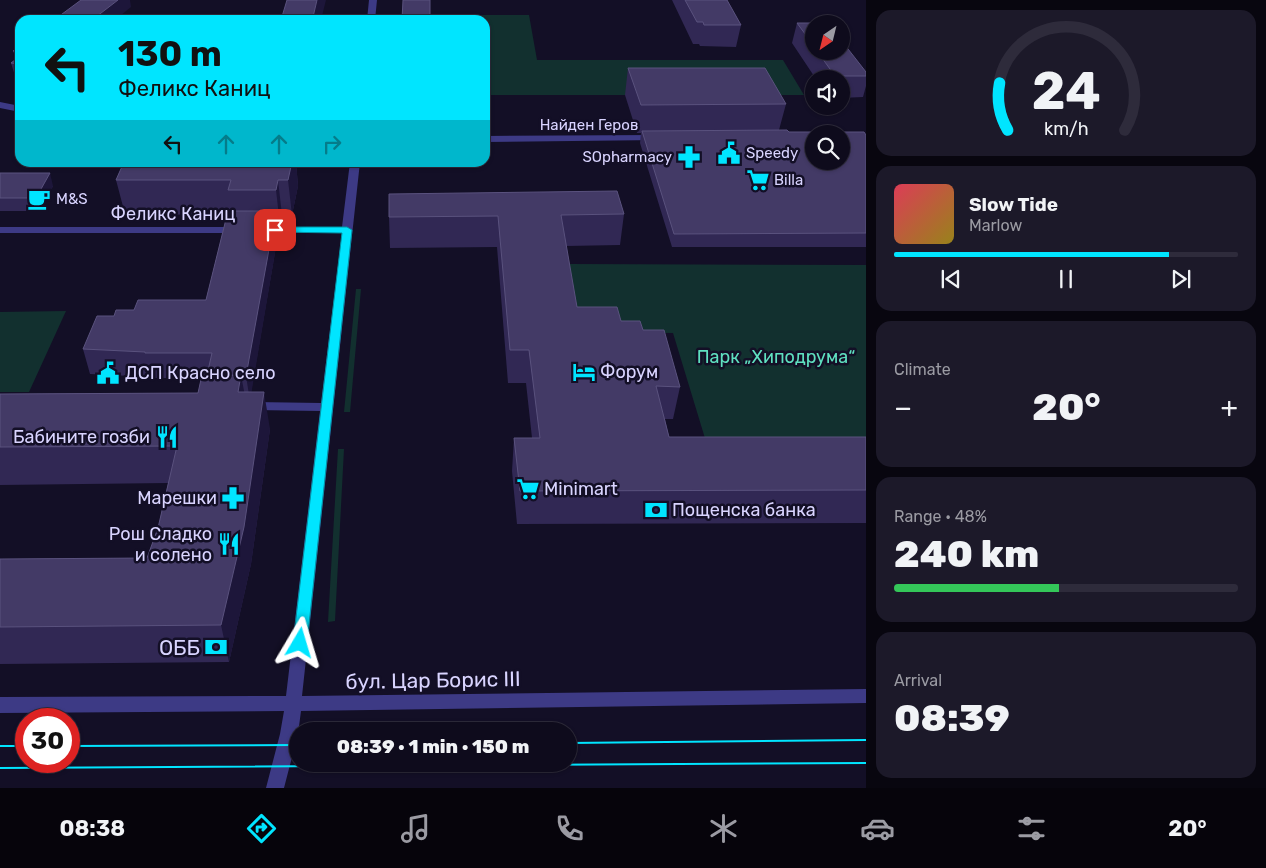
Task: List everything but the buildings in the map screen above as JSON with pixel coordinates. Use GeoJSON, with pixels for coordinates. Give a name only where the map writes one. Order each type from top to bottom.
{"type":"FeatureCollection","features":[{"type":"Feature","properties":{"kind":"street"},"geometry":{"type":"LineString","coordinates":[[372,15],[373,0]]}},
{"type":"Feature","properties":{"kind":"street"},"geometry":{"type":"LineString","coordinates":[[0,105],[15,107]]}},
{"type":"Feature","properties":{"kind":"street","name":"Найден Геров"},"geometry":{"type":"LineString","coordinates":[[490,139],[669,138]]}},
{"type":"Feature","properties":{"kind":"street"},"geometry":{"type":"LineString","coordinates":[[274,788],[289,734],[293,704],[354,167]]}},
{"type":"Feature","properties":{"kind":"street","name":"Феликс Каниц"},"geometry":{"type":"LineString","coordinates":[[0,230],[347,230]]}},
{"type":"Feature","properties":{"kind":"street"},"geometry":{"type":"LineString","coordinates":[[233,406],[327,407]]}},
{"type":"Feature","properties":{"kind":"street","name":"бул. Цар Борис III"},"geometry":{"type":"LineString","coordinates":[[0,705],[293,704],[866,696]]}},
{"type":"Feature","properties":{"kind":"green space"},"geometry":{"type":"Polygon","coordinates":[[[490,15],[529,15],[537,60],[783,60],[804,95],[490,95],[490,15]]]}},
{"type":"Feature","properties":{"kind":"green space","name":"Парк „Хиподрума“"},"geometry":{"type":"Polygon","coordinates":[[[568,264],[866,265],[866,449],[711,458],[673,333],[580,332],[568,264]]]}},
{"type":"Feature","properties":{"kind":"green space"},"geometry":{"type":"Polygon","coordinates":[[[356,289],[361,289],[350,412],[344,412],[356,289]]]}},
{"type":"Feature","properties":{"kind":"green space"},"geometry":{"type":"Polygon","coordinates":[[[66,311],[29,392],[0,392],[0,312],[66,311]]]}},
{"type":"Feature","properties":{"kind":"green space"},"geometry":{"type":"Polygon","coordinates":[[[338,449],[344,449],[335,621],[328,622],[338,449]]]}},
{"type":"Feature","properties":{"kind":"tram line"},"geometry":{"type":"LineString","coordinates":[[577,743],[866,740]]}},
{"type":"Feature","properties":{"kind":"tram line"},"geometry":{"type":"LineString","coordinates":[[80,746],[289,745]]}},
{"type":"Feature","properties":{"kind":"tram line"},"geometry":{"type":"LineString","coordinates":[[0,746],[15,746]]}},
{"type":"Feature","properties":{"kind":"tram line"},"geometry":{"type":"LineString","coordinates":[[0,768],[866,763]]}},
{"type":"Feature","properties":{"kind":"place","name":"Speedy"},"geometry":{"type":"Point","coordinates":[729,153]}},
{"type":"Feature","properties":{"kind":"place","name":"SOpharmacy"},"geometry":{"type":"Point","coordinates":[689,157]}},
{"type":"Feature","properties":{"kind":"place","name":"Billa"},"geometry":{"type":"Point","coordinates":[758,180]}},
{"type":"Feature","properties":{"kind":"place","name":"M&S"},"geometry":{"type":"Point","coordinates":[39,199]}},
{"type":"Feature","properties":{"kind":"place","name":"Форум"},"geometry":{"type":"Point","coordinates":[584,372]}},
{"type":"Feature","properties":{"kind":"place","name":"ДСП Красно село"},"geometry":{"type":"Point","coordinates":[108,373]}},
{"type":"Feature","properties":{"kind":"place","name":"Бабините гозби"},"geometry":{"type":"Point","coordinates":[167,437]}},
{"type":"Feature","properties":{"kind":"place","name":"Minimart"},"geometry":{"type":"Point","coordinates":[528,489]}},
{"type":"Feature","properties":{"kind":"place","name":"Марешки"},"geometry":{"type":"Point","coordinates":[233,498]}},
{"type":"Feature","properties":{"kind":"place","name":"Пощенска банка"},"geometry":{"type":"Point","coordinates":[656,510]}},
{"type":"Feature","properties":{"kind":"place","name":"Рош Сладко и солено"},"geometry":{"type":"Point","coordinates":[229,544]}},
{"type":"Feature","properties":{"kind":"place","name":"ОББ"},"geometry":{"type":"Point","coordinates":[216,647]}},
{"type":"Feature","properties":{"kind":"route"},"geometry":{"type":"LineString","coordinates":[[275,230],[347,230],[300,643]]}}]}
